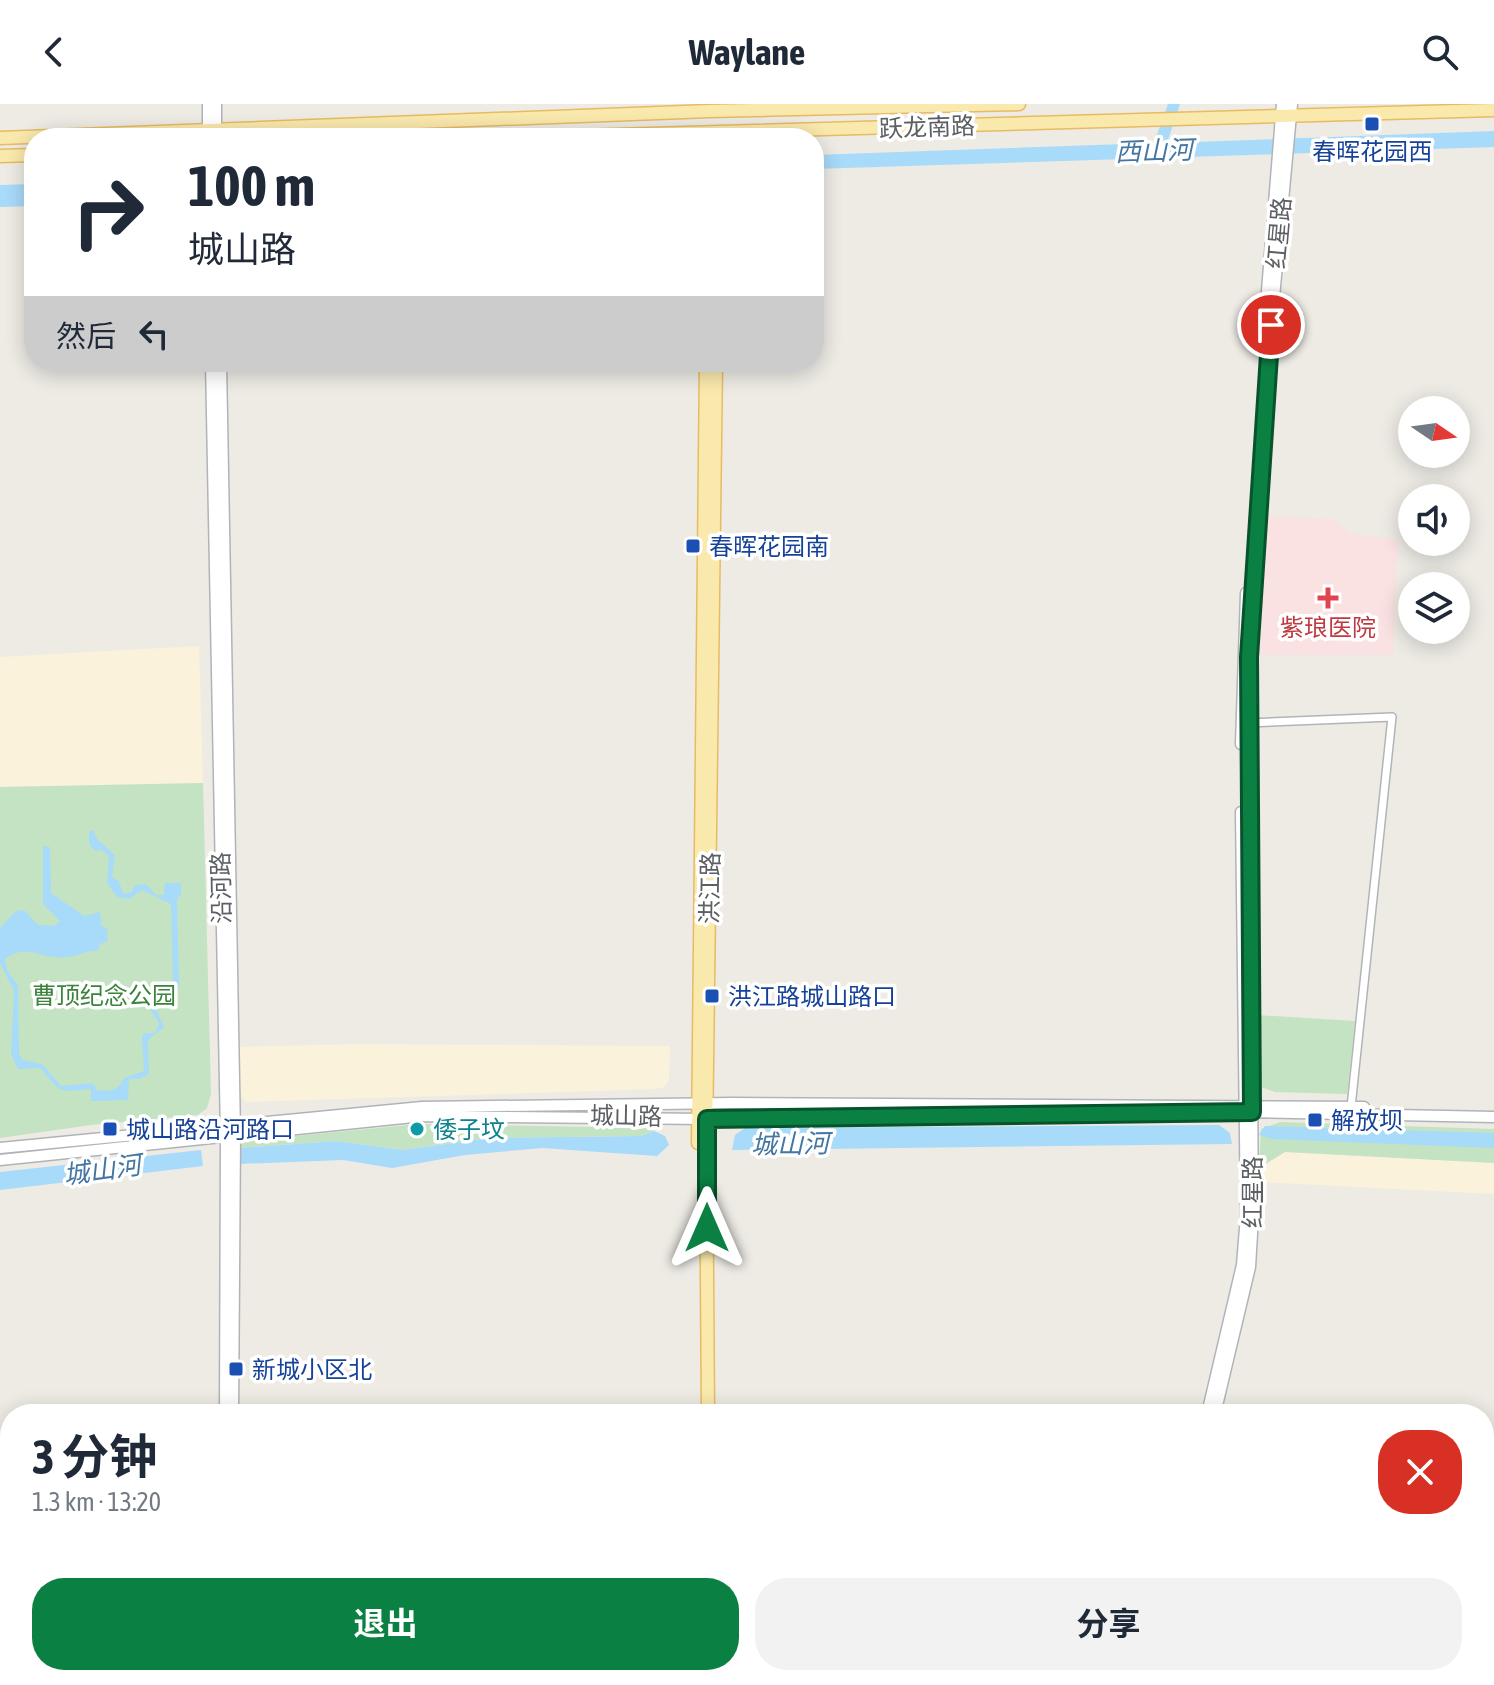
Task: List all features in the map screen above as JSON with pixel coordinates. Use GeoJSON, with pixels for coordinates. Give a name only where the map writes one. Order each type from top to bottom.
{"type":"FeatureCollection","features":[{"type":"Feature","properties":{"kind":"main road"},"geometry":{"type":"LineString","coordinates":[[208,104],[211,128]]}},
{"type":"Feature","properties":{"kind":"main road"},"geometry":{"type":"LineString","coordinates":[[213,128],[216,104]]}},
{"type":"Feature","properties":{"kind":"main road","name":"跃龙南路"},"geometry":{"type":"LineString","coordinates":[[328,128],[714,108],[1019,104]]}},
{"type":"Feature","properties":{"kind":"main road","name":"跃龙南路"},"geometry":{"type":"LineString","coordinates":[[824,130],[1181,117],[1287,110],[1494,110]]}},
{"type":"Feature","properties":{"kind":"main road","name":"红星路"},"geometry":{"type":"LineString","coordinates":[[1217,1404],[1250,1267],[1242,655],[1287,110]]}},
{"type":"Feature","properties":{"kind":"main road","name":"跃龙南路"},"geometry":{"type":"LineString","coordinates":[[0,138],[24,138]]}},
{"type":"Feature","properties":{"kind":"main road"},"geometry":{"type":"LineString","coordinates":[[0,156],[24,155]]}},
{"type":"Feature","properties":{"kind":"main road","name":"红星路"},"geometry":{"type":"LineString","coordinates":[[1209,1404],[1242,1265],[1246,1216],[1248,723],[1266,383],[1283,157]]}},
{"type":"Feature","properties":{"kind":"main road","name":"沿河路"},"geometry":{"type":"LineString","coordinates":[[211,372],[230,1129],[225,1404]]}},
{"type":"Feature","properties":{"kind":"main road","name":"沿河路"},"geometry":{"type":"LineString","coordinates":[[221,372],[233,1404]]}},
{"type":"Feature","properties":{"kind":"main road","name":"洪江路"},"geometry":{"type":"LineString","coordinates":[[701,1404],[706,372]]}},
{"type":"Feature","properties":{"kind":"main road","name":"洪江路"},"geometry":{"type":"LineString","coordinates":[[708,1404],[703,1112],[716,372]]}},
{"type":"Feature","properties":{"kind":"main road","name":"城山路"},"geometry":{"type":"LineString","coordinates":[[0,1160],[422,1107],[703,1112],[1351,1107],[1494,1111]]}},
{"type":"Feature","properties":{"kind":"main road","name":"城山路"},"geometry":{"type":"LineString","coordinates":[[1248,1108],[1494,1117]]}},
{"type":"Feature","properties":{"kind":"main road","name":"城山路"},"geometry":{"type":"LineString","coordinates":[[0,1148],[230,1129]]}},
{"type":"Feature","properties":{"kind":"street"},"geometry":{"type":"LineString","coordinates":[[1248,723],[1392,717],[1351,1107]]}},
{"type":"Feature","properties":{"kind":"shaded area","name":"紫琅医院"},"geometry":{"type":"Polygon","coordinates":[[[1265,516],[1334,519],[1349,533],[1398,540],[1393,655],[1258,655],[1265,516]]]}},
{"type":"Feature","properties":{"kind":"shaded area"},"geometry":{"type":"Polygon","coordinates":[[[199,646],[203,783],[0,787],[0,657],[199,646]]]}},
{"type":"Feature","properties":{"kind":"shaded area"},"geometry":{"type":"Polygon","coordinates":[[[359,1044],[670,1046],[669,1080],[664,1087],[656,1089],[246,1102],[239,1095],[238,1047],[359,1044]]]}},
{"type":"Feature","properties":{"kind":"shaded area"},"geometry":{"type":"Polygon","coordinates":[[[1285,1152],[1494,1163],[1494,1194],[1259,1182],[1259,1168],[1285,1152]]]}},
{"type":"Feature","properties":{"kind":"green space","name":"曹顶纪念公园"},"geometry":{"type":"Polygon","coordinates":[[[203,783],[211,1094],[207,1108],[198,1115],[91,1125],[0,1138],[0,787],[203,783]]]}},
{"type":"Feature","properties":{"kind":"green space"},"geometry":{"type":"Polygon","coordinates":[[[1257,1015],[1355,1021],[1347,1094],[1275,1092],[1261,1087],[1257,1075],[1257,1015]]]}},
{"type":"Feature","properties":{"kind":"green space"},"geometry":{"type":"Polygon","coordinates":[[[1280,1122],[1494,1129],[1494,1163],[1285,1152],[1259,1168],[1261,1129],[1280,1122]]]}},
{"type":"Feature","properties":{"kind":"green space"},"geometry":{"type":"Polygon","coordinates":[[[419,1124],[649,1128],[654,1131],[641,1136],[489,1138],[403,1150],[336,1141],[239,1148],[245,1141],[419,1124]]]}},
{"type":"Feature","properties":{"kind":"water","name":"西山河"},"geometry":{"type":"Polygon","coordinates":[[[1168,104],[1180,104],[1167,143],[1494,131],[1494,147],[824,169],[824,155],[1154,143],[1168,104]]]}},
{"type":"Feature","properties":{"kind":"water"},"geometry":{"type":"Polygon","coordinates":[[[24,184],[24,206],[0,207],[0,185],[24,184]]]}},
{"type":"Feature","properties":{"kind":"water"},"geometry":{"type":"Polygon","coordinates":[[[93,830],[97,839],[115,855],[112,877],[119,881],[123,894],[131,892],[135,885],[146,884],[156,895],[164,895],[165,883],[181,883],[181,895],[177,899],[179,986],[167,987],[160,992],[156,1009],[164,1027],[148,1040],[149,1074],[139,1079],[129,1079],[128,1100],[91,1101],[91,1089],[65,1091],[57,1087],[40,1068],[18,1069],[11,1054],[14,991],[0,963],[0,928],[16,911],[24,910],[38,925],[54,926],[60,921],[43,904],[43,846],[50,847],[51,893],[84,916],[100,912],[101,925],[107,929],[108,941],[100,944],[98,951],[71,956],[59,958],[21,952],[5,959],[7,970],[18,986],[19,1054],[23,1060],[42,1064],[61,1086],[93,1083],[97,1090],[109,1091],[119,1086],[124,1078],[144,1071],[142,1037],[144,1033],[155,1033],[159,1023],[151,1011],[153,1000],[160,988],[173,981],[171,904],[142,890],[129,899],[117,897],[107,883],[109,855],[101,850],[95,851],[89,844],[89,832],[93,830]]]}},
{"type":"Feature","properties":{"kind":"water","name":"城山河"},"geometry":{"type":"Polygon","coordinates":[[[1219,1125],[1230,1133],[1232,1144],[732,1150],[735,1135],[745,1128],[1219,1125]]]}},
{"type":"Feature","properties":{"kind":"water"},"geometry":{"type":"Polygon","coordinates":[[[1265,1126],[1494,1133],[1494,1148],[1272,1139],[1259,1135],[1265,1126]]]}},
{"type":"Feature","properties":{"kind":"water"},"geometry":{"type":"Polygon","coordinates":[[[654,1131],[665,1136],[669,1145],[657,1156],[542,1148],[465,1155],[392,1168],[343,1160],[239,1164],[239,1148],[336,1141],[403,1150],[489,1138],[641,1136],[654,1131]]]}},
{"type":"Feature","properties":{"kind":"water","name":"城山河"},"geometry":{"type":"Polygon","coordinates":[[[201,1150],[203,1166],[0,1190],[0,1172],[201,1150]]]}},
{"type":"Feature","properties":{"kind":"place","name":"春晖花园西"},"geometry":{"type":"Point","coordinates":[1372,124]}},
{"type":"Feature","properties":{"kind":"place","name":"春晖花园南"},"geometry":{"type":"Point","coordinates":[693,546]}},
{"type":"Feature","properties":{"kind":"place","name":"紫琅医院"},"geometry":{"type":"Point","coordinates":[1328,598]}},
{"type":"Feature","properties":{"kind":"place","name":"洪江路城山路口"},"geometry":{"type":"Point","coordinates":[712,996]}},
{"type":"Feature","properties":{"kind":"place","name":"解放坝"},"geometry":{"type":"Point","coordinates":[1315,1120]}},
{"type":"Feature","properties":{"kind":"place","name":"城山路沿河路口"},"geometry":{"type":"Point","coordinates":[110,1129]}},
{"type":"Feature","properties":{"kind":"place","name":"倭子坟"},"geometry":{"type":"Point","coordinates":[417,1129]}},
{"type":"Feature","properties":{"kind":"place","name":"新城小区北"},"geometry":{"type":"Point","coordinates":[236,1369]}},
{"type":"Feature","properties":{"kind":"route"},"geometry":{"type":"LineString","coordinates":[[707,1228],[707,1119],[1252,1112],[1249,657],[1271,325]]}}]}
